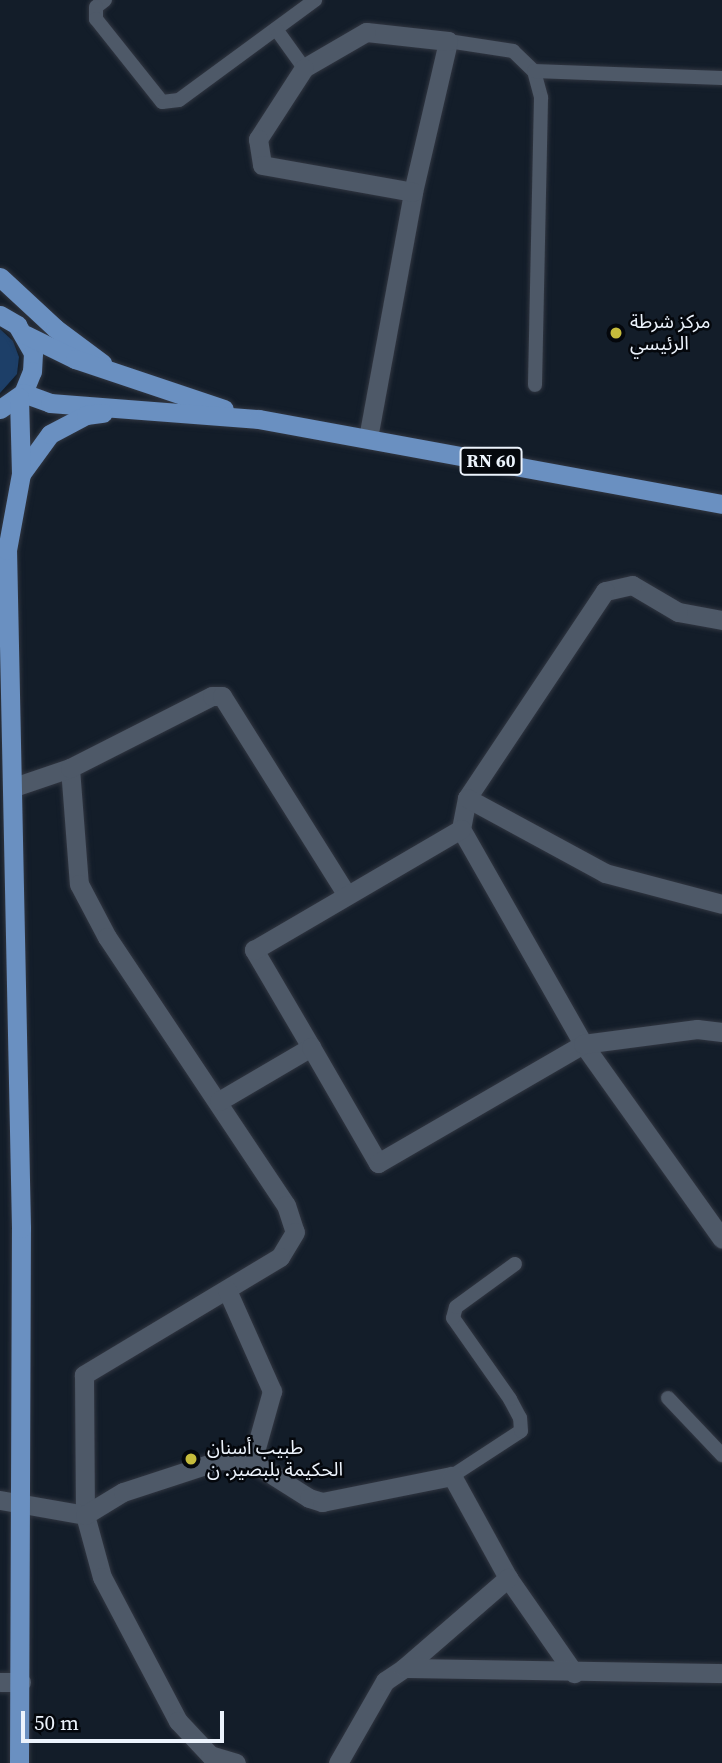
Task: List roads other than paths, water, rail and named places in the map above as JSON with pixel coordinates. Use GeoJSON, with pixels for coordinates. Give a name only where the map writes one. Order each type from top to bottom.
{"type":"FeatureCollection","features":[{"type":"Feature","properties":{"kind":"main road"},"geometry":{"type":"LineString","coordinates":[[0,277],[55,328],[108,367]]}},
{"type":"Feature","properties":{"kind":"main road"},"geometry":{"type":"LineString","coordinates":[[0,301],[33,353],[32,371],[21,395],[21,474],[7,550],[14,788],[21,1503],[19,1763]]}},
{"type":"Feature","properties":{"kind":"main road","name":"RN 60"},"geometry":{"type":"LineString","coordinates":[[14,325],[75,359],[108,367],[138,382],[259,419]]}},
{"type":"Feature","properties":{"kind":"main road","name":"RN 60"},"geometry":{"type":"LineString","coordinates":[[21,395],[50,403],[259,419],[722,504]]}},
{"type":"Feature","properties":{"kind":"main road"},"geometry":{"type":"LineString","coordinates":[[0,409],[21,395]]}},
{"type":"Feature","properties":{"kind":"main road"},"geometry":{"type":"LineString","coordinates":[[21,474],[50,434],[67,423],[130,409]]}},
{"type":"Feature","properties":{"kind":"street"},"geometry":{"type":"LineString","coordinates":[[368,438],[414,192],[448,41],[366,32],[304,68],[258,139],[262,165],[414,192]]}},
{"type":"Feature","properties":{"kind":"street"},"geometry":{"type":"LineString","coordinates":[[722,620],[678,612],[632,585],[605,592],[467,798],[461,829],[583,1044],[722,1238]]}},
{"type":"Feature","properties":{"kind":"street"},"geometry":{"type":"LineString","coordinates":[[14,788],[70,768],[212,696],[222,696],[347,895]]}},
{"type":"Feature","properties":{"kind":"street"},"geometry":{"type":"LineString","coordinates":[[70,768],[79,884],[107,937],[286,1205],[295,1232],[280,1257],[84,1375],[85,1515],[102,1577],[178,1721],[210,1755],[236,1763]]}},
{"type":"Feature","properties":{"kind":"street"},"geometry":{"type":"LineString","coordinates":[[467,798],[605,873],[722,904]]}},
{"type":"Feature","properties":{"kind":"street"},"geometry":{"type":"LineString","coordinates":[[461,829],[254,950],[379,1163],[583,1044],[697,1029],[722,1032]]}},
{"type":"Feature","properties":{"kind":"street"},"geometry":{"type":"LineString","coordinates":[[219,1101],[311,1047]]}},
{"type":"Feature","properties":{"kind":"street"},"geometry":{"type":"LineString","coordinates":[[227,1290],[272,1391],[252,1462]]}},
{"type":"Feature","properties":{"kind":"street"},"geometry":{"type":"LineString","coordinates":[[0,1500],[85,1515],[123,1492],[203,1465],[252,1462],[309,1498],[322,1502],[452,1476],[508,1578],[574,1673]]}},
{"type":"Feature","properties":{"kind":"street"},"geometry":{"type":"LineString","coordinates":[[338,1763],[385,1681],[404,1668],[508,1578]]}},
{"type":"Feature","properties":{"kind":"street"},"geometry":{"type":"LineString","coordinates":[[404,1668],[574,1673],[722,1673]]}},
{"type":"Feature","properties":{"kind":"street"},"geometry":{"type":"LineString","coordinates":[[0,1682],[21,1682]]}},
{"type":"Feature","properties":{"kind":"lane"},"geometry":{"type":"LineString","coordinates":[[105,0],[96,6],[96,19],[162,102],[179,100],[276,29],[308,2]]}},
{"type":"Feature","properties":{"kind":"lane"},"geometry":{"type":"LineString","coordinates":[[276,29],[304,68]]}},
{"type":"Feature","properties":{"kind":"lane"},"geometry":{"type":"LineString","coordinates":[[448,41],[513,51],[534,71],[541,98],[535,385]]}},
{"type":"Feature","properties":{"kind":"lane"},"geometry":{"type":"LineString","coordinates":[[534,71],[722,78]]}},
{"type":"Feature","properties":{"kind":"lane"},"geometry":{"type":"LineString","coordinates":[[452,1476],[521,1431],[520,1418],[510,1399],[453,1318],[456,1307],[515,1264]]}},
{"type":"Feature","properties":{"kind":"lane"},"geometry":{"type":"LineString","coordinates":[[668,1398],[722,1455]]}},
{"type":"Feature","properties":{"kind":"place","name":"مركز شرطة الرئيسي"},"geometry":{"type":"Point","coordinates":[616,333]}},
{"type":"Feature","properties":{"kind":"place","name":"طبيب أسنان الحكيمة بلبصير. ن"},"geometry":{"type":"Point","coordinates":[191,1459]}}]}
